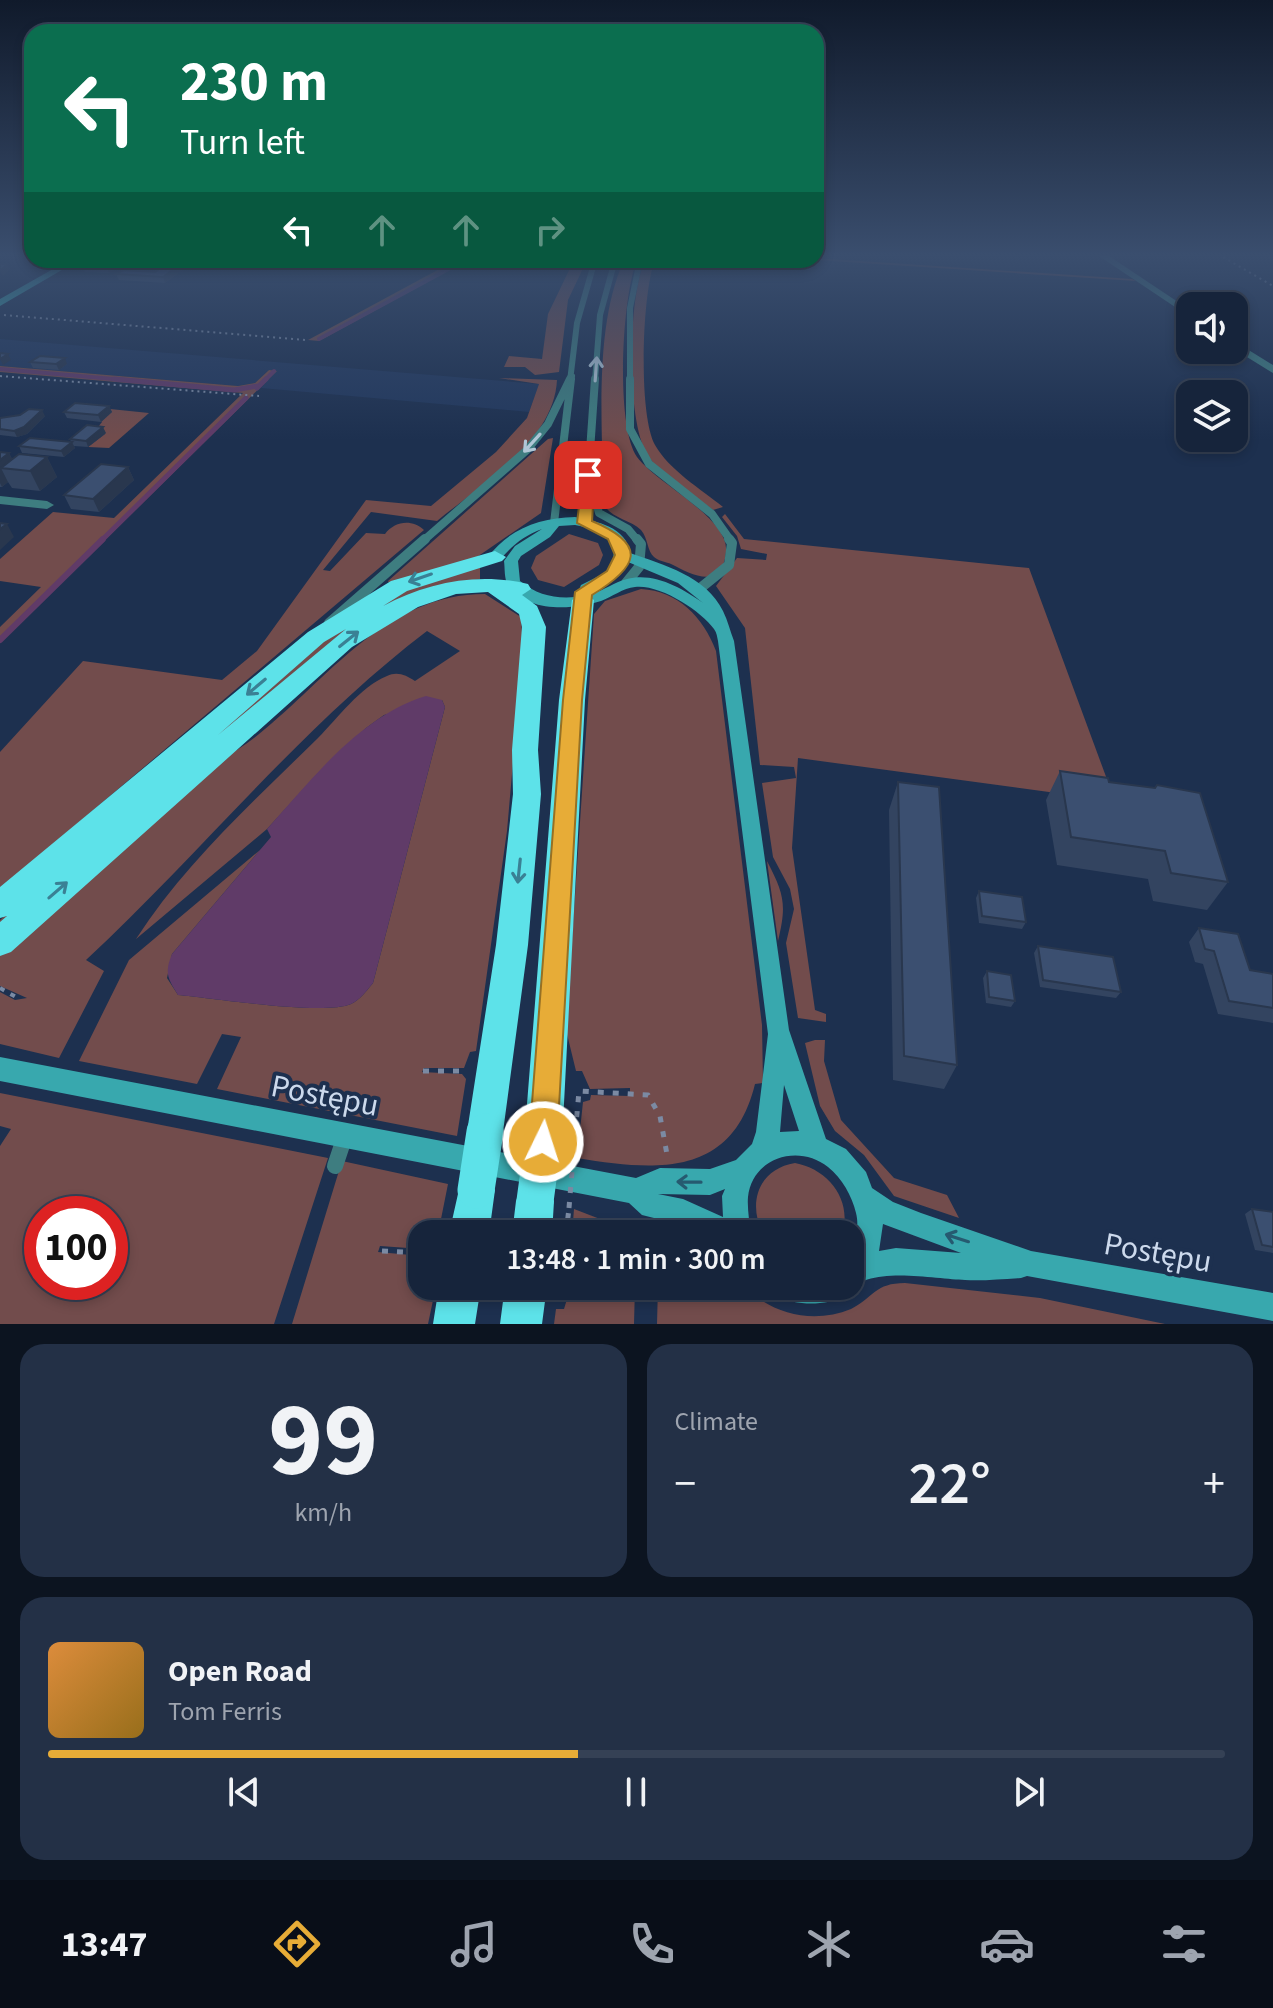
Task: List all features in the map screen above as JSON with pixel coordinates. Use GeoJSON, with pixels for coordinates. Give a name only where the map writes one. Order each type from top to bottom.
{"type":"FeatureCollection","features":[{"type":"Feature","properties":{"kind":"highway"},"geometry":{"type":"LineString","coordinates":[[0,905],[316,637],[373,598],[399,586],[503,577]]}},
{"type":"Feature","properties":{"kind":"highway"},"geometry":{"type":"LineString","coordinates":[[471,1220],[512,945],[527,794],[525,750],[534,620],[527,609],[505,596],[503,577]]}},
{"type":"Feature","properties":{"kind":"highway"},"geometry":{"type":"LineString","coordinates":[[0,942],[211,755],[362,629],[419,599],[503,577]]}},
{"type":"Feature","properties":{"kind":"highway"},"geometry":{"type":"LineString","coordinates":[[545,1214],[558,1145],[572,700],[583,600]]}},
{"type":"Feature","properties":{"kind":"highway"},"geometry":{"type":"LineString","coordinates":[[527,794],[537,760],[547,602]]}},
{"type":"Feature","properties":{"kind":"highway"},"geometry":{"type":"LineString","coordinates":[[454,1324],[458,1300]]}},
{"type":"Feature","properties":{"kind":"highway"},"geometry":{"type":"LineString","coordinates":[[521,1324],[524,1300]]}},
{"type":"Feature","properties":{"kind":"main road"},"geometry":{"type":"LineString","coordinates":[[503,577],[511,574],[513,556],[521,546],[550,531],[554,523]]}},
{"type":"Feature","properties":{"kind":"main road"},"geometry":{"type":"LineString","coordinates":[[503,577],[521,533],[554,523],[585,523],[614,536],[622,544],[623,555],[613,574],[586,588],[583,600]]}},
{"type":"Feature","properties":{"kind":"main road"},"geometry":{"type":"LineString","coordinates":[[623,555],[681,578],[698,590],[712,605],[722,631],[732,672],[778,1030],[816,1145]]}},
{"type":"Feature","properties":{"kind":"main road"},"geometry":{"type":"LineString","coordinates":[[503,577],[547,602],[583,600],[626,583],[644,582],[672,590],[695,604],[722,631]]}},
{"type":"Feature","properties":{"kind":"main road"},"geometry":{"type":"LineString","coordinates":[[734,1220],[733,1204],[742,1170],[763,1148],[772,1106],[778,1030]]}},
{"type":"Feature","properties":{"kind":"main road","name":"Postępu"},"geometry":{"type":"LineString","coordinates":[[0,1069],[636,1191],[660,1181],[710,1182],[742,1170]]}},
{"type":"Feature","properties":{"kind":"main road"},"geometry":{"type":"LineString","coordinates":[[763,1148],[795,1141],[816,1145],[837,1157],[854,1175],[866,1198],[871,1230],[864,1254]]}},
{"type":"Feature","properties":{"kind":"main road","name":"Postępu"},"geometry":{"type":"LineString","coordinates":[[636,1191],[651,1206],[683,1212],[702,1220]]}},
{"type":"Feature","properties":{"kind":"main road","name":"Postępu"},"geometry":{"type":"LineString","coordinates":[[866,1198],[908,1221],[1031,1264],[1273,1307]]}},
{"type":"Feature","properties":{"kind":"main road","name":"Postępu"},"geometry":{"type":"LineString","coordinates":[[864,1272],[896,1261],[965,1267],[1031,1264]]}},
{"type":"Feature","properties":{"kind":"street"},"geometry":{"type":"LineString","coordinates":[[1248,353],[1273,370]]}},
{"type":"Feature","properties":{"kind":"street"},"geometry":{"type":"LineString","coordinates":[[0,500],[44,510],[0,510]]}},
{"type":"Feature","properties":{"kind":"lane"},"geometry":{"type":"LineString","coordinates":[[554,523],[578,316]]}},
{"type":"Feature","properties":{"kind":"lane"},"geometry":{"type":"LineString","coordinates":[[585,523],[600,316]]}},
{"type":"Feature","properties":{"kind":"lane"},"geometry":{"type":"LineString","coordinates":[[630,316],[630,429],[649,464],[712,514],[732,543],[729,565],[698,590]]}},
{"type":"Feature","properties":{"kind":"lane"},"geometry":{"type":"LineString","coordinates":[[316,637],[359,594],[527,450],[548,424],[572,376]]}},
{"type":"Feature","properties":{"kind":"lane"},"geometry":{"type":"LineString","coordinates":[[588,475],[595,490],[597,509],[638,539],[641,562],[626,583]]}},
{"type":"Feature","properties":{"kind":"lane"},"geometry":{"type":"LineString","coordinates":[[335,1166],[346,1134]]}},
{"type":"Feature","properties":{"kind":"path"},"geometry":{"type":"LineString","coordinates":[[10,316],[306,340]]}},
{"type":"Feature","properties":{"kind":"path"},"geometry":{"type":"LineString","coordinates":[[0,376],[259,396]]}},
{"type":"Feature","properties":{"kind":"path"},"geometry":{"type":"LineString","coordinates":[[0,988],[16,997]]}},
{"type":"Feature","properties":{"kind":"path"},"geometry":{"type":"LineString","coordinates":[[423,1071],[461,1071]]}},
{"type":"Feature","properties":{"kind":"path"},"geometry":{"type":"LineString","coordinates":[[545,1214],[558,1145],[579,1091],[648,1095],[658,1107],[661,1142],[670,1168]]}},
{"type":"Feature","properties":{"kind":"path"},"geometry":{"type":"LineString","coordinates":[[382,1251],[408,1252]]}},
{"type":"Feature","properties":{"kind":"shaded area"},"geometry":{"type":"Polygon","coordinates":[[[353,316],[365,316],[319,341],[308,340],[353,316]]]}},
{"type":"Feature","properties":{"kind":"shaded area"},"geometry":{"type":"Polygon","coordinates":[[[548,316],[566,316],[559,372],[535,375],[525,367],[504,367],[509,356],[542,359],[548,316]]]}},
{"type":"Feature","properties":{"kind":"shaded area"},"geometry":{"type":"Polygon","coordinates":[[[608,316],[626,316],[623,390],[630,441],[637,457],[647,467],[717,527],[724,539],[726,552],[719,572],[712,576],[696,575],[656,558],[641,530],[614,515],[603,502],[601,411],[608,316]]]}},
{"type":"Feature","properties":{"kind":"shaded area"},"geometry":{"type":"Polygon","coordinates":[[[634,316],[646,316],[644,382],[646,408],[655,445],[668,463],[723,507],[713,510],[677,485],[647,454],[635,415],[634,316]]]}},
{"type":"Feature","properties":{"kind":"shaded area"},"geometry":{"type":"Polygon","coordinates":[[[0,339],[539,385],[529,412],[261,388],[276,371],[269,370],[255,383],[238,386],[0,366],[0,339]]]}},
{"type":"Feature","properties":{"kind":"shaded area"},"geometry":{"type":"Polygon","coordinates":[[[0,366],[238,386],[255,383],[269,370],[277,371],[0,643],[0,627],[41,587],[0,581],[0,559],[53,512],[114,518],[243,393],[0,372],[0,366]]]}},
{"type":"Feature","properties":{"kind":"shaded area"},"geometry":{"type":"Polygon","coordinates":[[[499,378],[557,380],[553,402],[543,423],[512,461],[437,521],[371,512],[323,570],[330,571],[366,533],[385,534],[394,526],[404,523],[424,530],[0,889],[0,752],[83,661],[222,680],[257,651],[366,500],[431,506],[496,452],[527,418],[539,384],[499,378]]]}},
{"type":"Feature","properties":{"kind":"shaded area"},"geometry":{"type":"Polygon","coordinates":[[[81,406],[149,413],[109,448],[88,447],[105,434],[94,432],[102,422],[81,406]]]}},
{"type":"Feature","properties":{"kind":"shaded area"},"geometry":{"type":"Polygon","coordinates":[[[553,438],[541,513],[474,559],[389,583],[548,439],[553,438]]]}},
{"type":"Feature","properties":{"kind":"shaded area"},"geometry":{"type":"Polygon","coordinates":[[[725,514],[744,539],[1029,568],[1115,801],[798,758],[792,848],[815,1010],[826,1014],[826,1022],[798,1018],[786,943],[794,909],[790,889],[773,857],[762,783],[796,778],[794,767],[760,765],[745,628],[716,586],[737,558],[766,560],[767,554],[741,549],[737,536],[722,517],[725,514]]]}},
{"type":"Feature","properties":{"kind":"shaded area"},"geometry":{"type":"Polygon","coordinates":[[[569,534],[598,543],[603,555],[599,565],[564,587],[538,580],[531,568],[536,556],[569,534]]]}},
{"type":"Feature","properties":{"kind":"shaded area"},"geometry":{"type":"Polygon","coordinates":[[[480,567],[480,579],[424,589],[385,605],[0,932],[0,920],[317,645],[402,589],[480,567]]]}},
{"type":"Feature","properties":{"kind":"shaded area"},"geometry":{"type":"Polygon","coordinates":[[[641,589],[666,595],[688,608],[704,627],[716,651],[762,1025],[763,1083],[755,1084],[744,1115],[729,1137],[709,1152],[687,1161],[662,1165],[577,1158],[583,1102],[590,1100],[591,1095],[630,1096],[630,1088],[590,1089],[582,1071],[576,1071],[566,1030],[594,614],[605,601],[641,589]]]}},
{"type":"Feature","properties":{"kind":"shaded area"},"geometry":{"type":"Polygon","coordinates":[[[485,594],[521,617],[523,648],[507,831],[476,1051],[470,1052],[464,1068],[424,1068],[422,1072],[462,1074],[466,1079],[457,1136],[217,1089],[241,1037],[222,1034],[197,1084],[79,1061],[129,960],[260,850],[172,954],[167,978],[178,995],[293,1007],[337,1007],[354,1002],[373,983],[445,707],[442,700],[384,715],[366,728],[318,773],[267,829],[136,939],[198,859],[359,695],[377,681],[394,674],[415,681],[460,651],[427,631],[381,668],[294,749],[86,960],[104,971],[59,1058],[0,1044],[0,992],[15,1000],[27,998],[0,986],[0,954],[206,770],[259,734],[361,643],[418,608],[450,598],[485,594]]]}},
{"type":"Feature","properties":{"kind":"shaded area"},"geometry":{"type":"Polygon","coordinates":[[[426,696],[442,700],[445,707],[373,983],[351,1004],[337,1007],[267,1005],[178,995],[168,976],[172,954],[271,837],[267,829],[320,770],[359,734],[402,705],[426,696]]]}},
{"type":"Feature","properties":{"kind":"shaded area"},"geometry":{"type":"Polygon","coordinates":[[[767,861],[782,900],[778,941],[767,861]]]}},
{"type":"Feature","properties":{"kind":"shaded area"},"geometry":{"type":"Polygon","coordinates":[[[825,1040],[824,1061],[841,1120],[894,1178],[947,1195],[959,1218],[894,1196],[864,1155],[835,1131],[820,1106],[805,1043],[825,1040]]]}},
{"type":"Feature","properties":{"kind":"shaded area"},"geometry":{"type":"Polygon","coordinates":[[[0,1093],[328,1158],[274,1324],[0,1324],[0,1146],[11,1129],[0,1126],[0,1093]]]}},
{"type":"Feature","properties":{"kind":"shaded area"},"geometry":{"type":"Polygon","coordinates":[[[342,1161],[448,1184],[441,1220],[408,1220],[408,1248],[380,1246],[378,1252],[408,1255],[408,1300],[433,1300],[428,1324],[292,1324],[342,1161]]]}},
{"type":"Feature","properties":{"kind":"shaded area"},"geometry":{"type":"Polygon","coordinates":[[[795,1163],[807,1166],[827,1179],[841,1198],[844,1220],[758,1220],[756,1210],[760,1189],[773,1172],[795,1163]]]}},
{"type":"Feature","properties":{"kind":"shaded area"},"geometry":{"type":"Polygon","coordinates":[[[574,1209],[603,1220],[573,1220],[574,1209]]]}},
{"type":"Feature","properties":{"kind":"shaded area"},"geometry":{"type":"Polygon","coordinates":[[[887,1285],[1040,1298],[1165,1324],[657,1324],[658,1300],[761,1300],[794,1314],[823,1316],[851,1309],[887,1285]]]}},
{"type":"Feature","properties":{"kind":"shaded area"},"geometry":{"type":"Polygon","coordinates":[[[567,1300],[635,1300],[634,1324],[554,1324],[556,1309],[564,1309],[567,1300]]]}},
{"type":"Feature","properties":{"kind":"building"},"geometry":{"type":"Polygon","coordinates":[[[40,356],[65,358],[56,364],[30,362],[40,356]]]}},
{"type":"Feature","properties":{"kind":"building"},"geometry":{"type":"Polygon","coordinates":[[[75,403],[109,406],[98,415],[64,412],[75,403]]]}},
{"type":"Feature","properties":{"kind":"building"},"geometry":{"type":"Polygon","coordinates":[[[29,409],[42,410],[24,427],[14,431],[0,429],[0,418],[20,415],[29,409]]]}},
{"type":"Feature","properties":{"kind":"building"},"geometry":{"type":"Polygon","coordinates":[[[87,425],[103,427],[86,441],[70,439],[87,425]]]}},
{"type":"Feature","properties":{"kind":"building"},"geometry":{"type":"Polygon","coordinates":[[[30,438],[72,442],[61,451],[19,446],[30,438]]]}},
{"type":"Feature","properties":{"kind":"building"},"geometry":{"type":"Polygon","coordinates":[[[19,454],[47,457],[30,471],[1,468],[19,454]]]}},
{"type":"Feature","properties":{"kind":"building"},"geometry":{"type":"Polygon","coordinates":[[[101,464],[128,467],[93,499],[64,495],[101,464]]]}},
{"type":"Feature","properties":{"kind":"building"},"geometry":{"type":"Polygon","coordinates":[[[1060,771],[1108,778],[1109,782],[1155,788],[1157,785],[1200,793],[1228,882],[1171,873],[1165,851],[1071,837],[1060,771]]]}},
{"type":"Feature","properties":{"kind":"building"},"geometry":{"type":"Polygon","coordinates":[[[898,782],[939,787],[957,1065],[904,1056],[898,782]]]}},
{"type":"Feature","properties":{"kind":"building"},"geometry":{"type":"Polygon","coordinates":[[[979,891],[1022,897],[1026,922],[982,916],[979,891]]]}},
{"type":"Feature","properties":{"kind":"building"},"geometry":{"type":"Polygon","coordinates":[[[1199,928],[1238,934],[1250,970],[1273,974],[1273,1008],[1229,1001],[1214,951],[1205,949],[1199,928]]]}},
{"type":"Feature","properties":{"kind":"building"},"geometry":{"type":"Polygon","coordinates":[[[1038,946],[1113,957],[1121,992],[1043,980],[1038,946]]]}},
{"type":"Feature","properties":{"kind":"building"},"geometry":{"type":"Polygon","coordinates":[[[987,971],[1011,975],[1015,1001],[989,997],[987,971]]]}},
{"type":"Feature","properties":{"kind":"building"},"geometry":{"type":"Polygon","coordinates":[[[1252,1209],[1273,1212],[1273,1247],[1262,1245],[1252,1209]]]}},
{"type":"Feature","properties":{"kind":"waterway"},"geometry":{"type":"LineString","coordinates":[[319,339],[362,316]]}},
{"type":"Feature","properties":{"kind":"waterway"},"geometry":{"type":"LineString","coordinates":[[0,369],[131,381]]}},
{"type":"Feature","properties":{"kind":"waterway"},"geometry":{"type":"LineString","coordinates":[[257,388],[274,371]]}},
{"type":"Feature","properties":{"kind":"waterway"},"geometry":{"type":"LineString","coordinates":[[114,379],[131,381]]}},
{"type":"Feature","properties":{"kind":"waterway"},"geometry":{"type":"LineString","coordinates":[[131,381],[136,381]]}},
{"type":"Feature","properties":{"kind":"waterway"},"geometry":{"type":"LineString","coordinates":[[131,381],[234,390],[258,386]]}},
{"type":"Feature","properties":{"kind":"waterway"},"geometry":{"type":"LineString","coordinates":[[101,541],[246,398]]}},
{"type":"Feature","properties":{"kind":"waterway"},"geometry":{"type":"LineString","coordinates":[[0,640],[103,539]]}},
{"type":"Feature","properties":{"kind":"route"},"geometry":{"type":"LineString","coordinates":[[543,1142],[572,700],[583,592],[609,578],[621,565],[623,555],[618,539],[600,527],[585,523],[588,475]]}}]}
